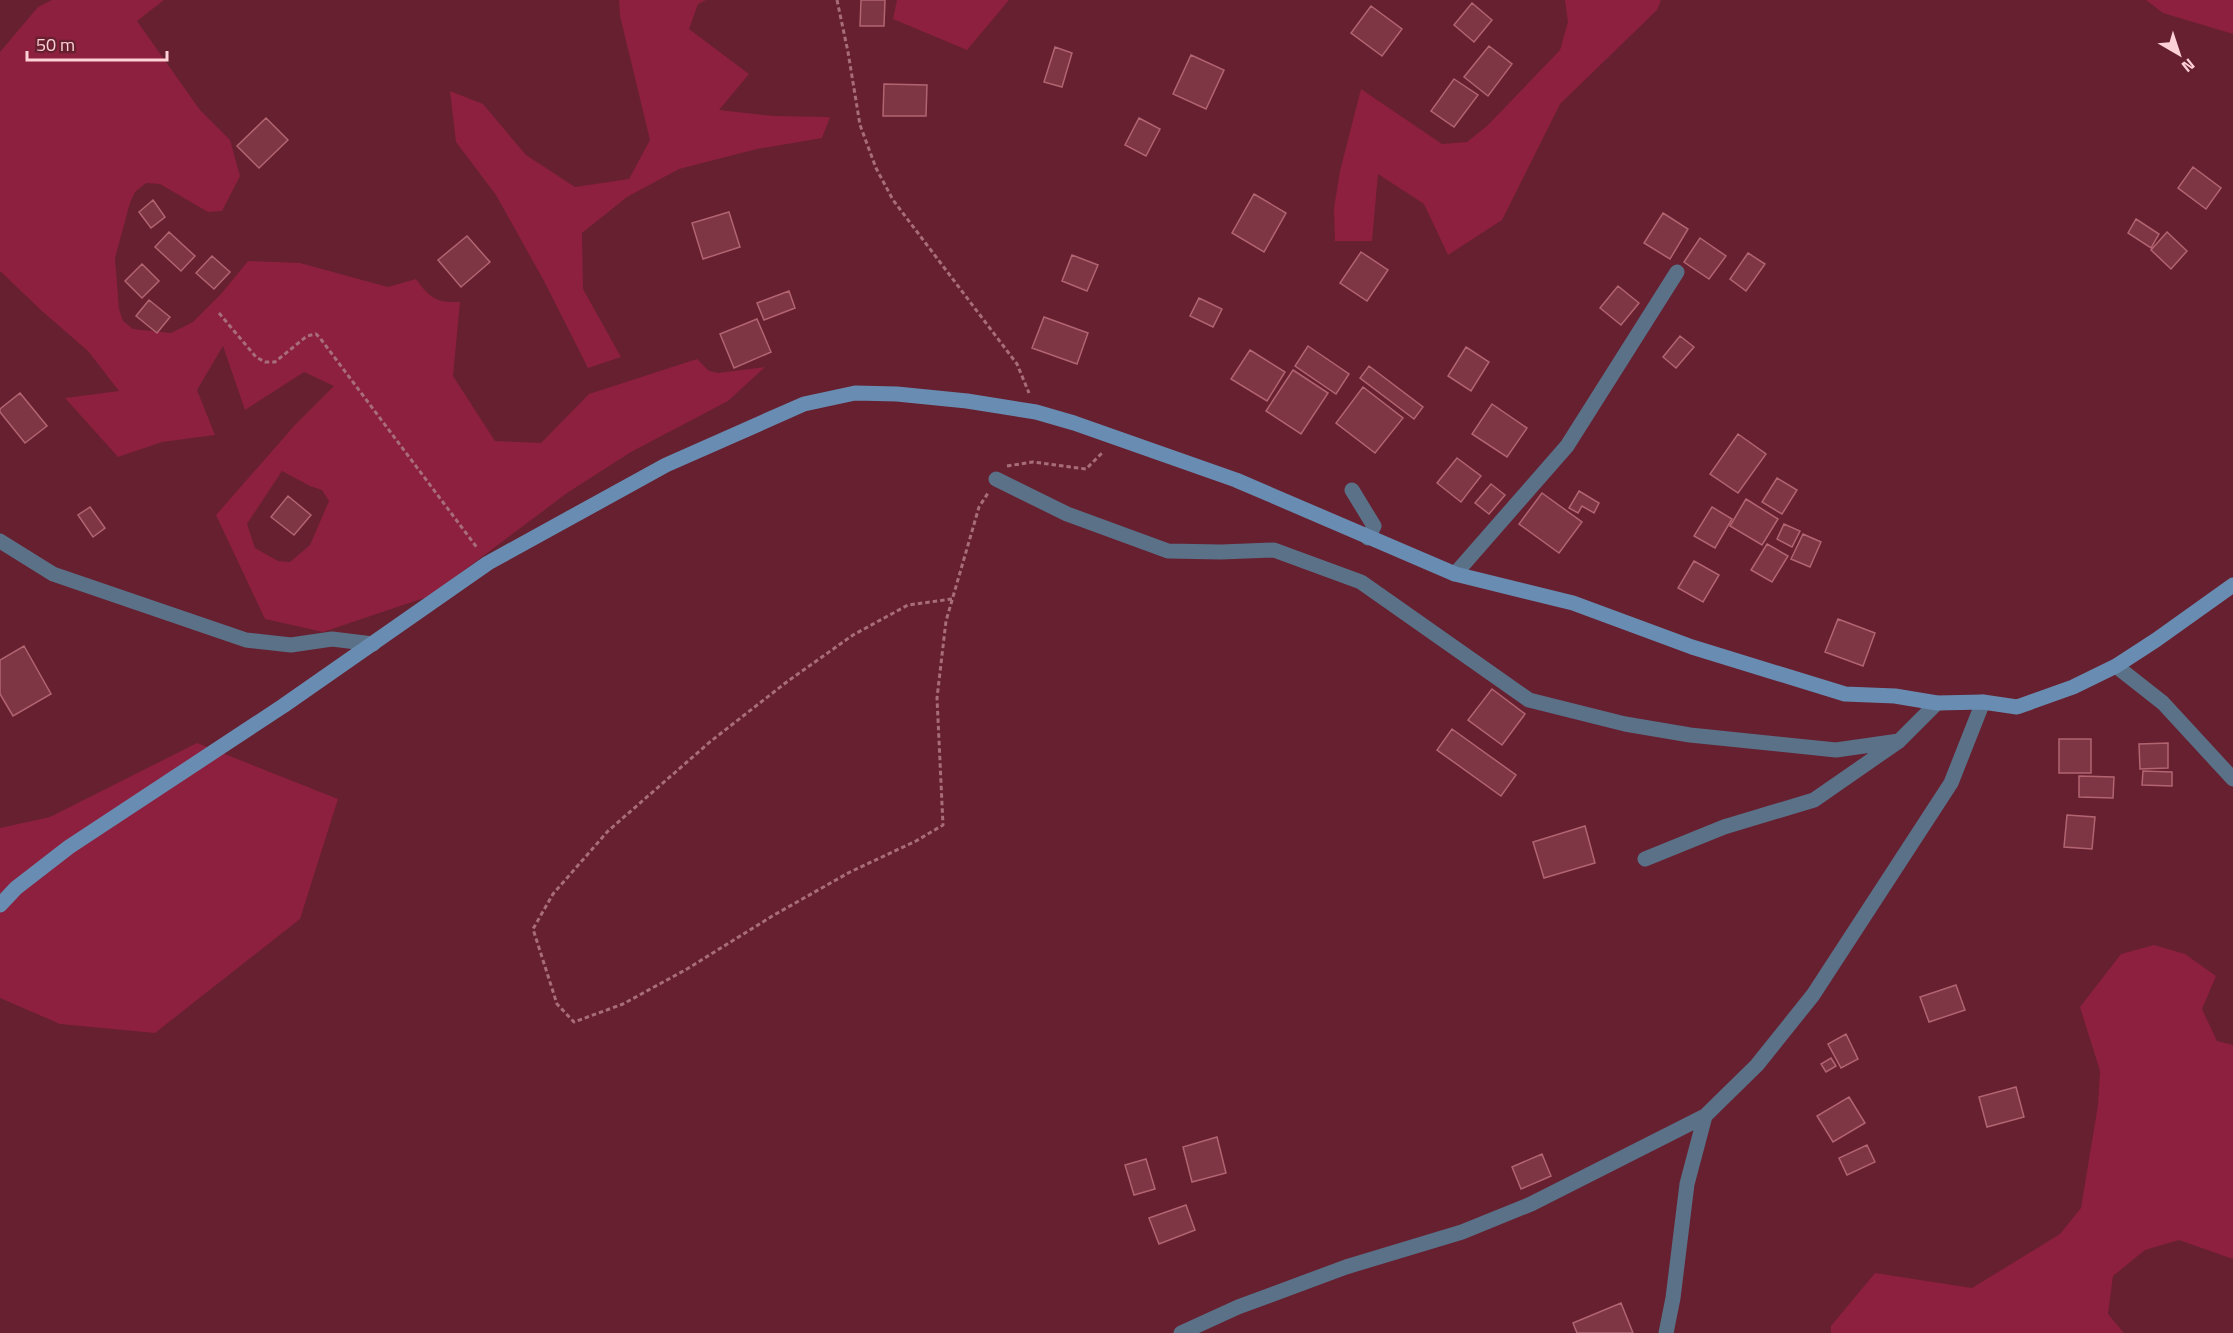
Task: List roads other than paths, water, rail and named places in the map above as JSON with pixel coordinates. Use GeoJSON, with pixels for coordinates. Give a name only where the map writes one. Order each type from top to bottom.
{"type":"FeatureCollection","features":[{"type":"Feature","properties":{"kind":"main road"},"geometry":{"type":"LineString","coordinates":[[0,904],[16,888],[69,846],[373,644],[489,563],[666,465],[804,404],[855,393],[945,398],[1036,412],[1236,480],[1455,574],[1573,603],[1692,647],[1845,693],[1895,696],[1937,703],[1983,702],[2017,707],[2073,687],[2116,666],[2233,585]]}},
{"type":"Feature","properties":{"kind":"street"},"geometry":{"type":"LineString","coordinates":[[1455,574],[1567,446],[1677,272]]}},
{"type":"Feature","properties":{"kind":"street"},"geometry":{"type":"LineString","coordinates":[[996,479],[1067,514],[1168,551],[1221,552],[1275,549],[1360,582],[1529,700],[1625,724],[1690,735],[1836,750],[1899,741]]}},
{"type":"Feature","properties":{"kind":"street"},"geometry":{"type":"LineString","coordinates":[[1352,490],[1374,526],[1368,538]]}},
{"type":"Feature","properties":{"kind":"street"},"geometry":{"type":"LineString","coordinates":[[0,541],[53,574],[246,640],[291,645],[332,639],[373,644]]}},
{"type":"Feature","properties":{"kind":"street"},"geometry":{"type":"LineString","coordinates":[[2116,666],[2163,703],[2233,779]]}},
{"type":"Feature","properties":{"kind":"street"},"geometry":{"type":"LineString","coordinates":[[1181,1333],[1238,1307],[1324,1275],[1462,1232],[1531,1204],[1705,1116],[1757,1065],[1813,995],[1846,947],[1951,783],[1983,702]]}},
{"type":"Feature","properties":{"kind":"street"},"geometry":{"type":"LineString","coordinates":[[1645,859],[1724,827],[1814,800],[1899,741],[1937,703]]}},
{"type":"Feature","properties":{"kind":"street"},"geometry":{"type":"LineString","coordinates":[[1666,1333],[1673,1298],[1687,1184],[1705,1116]]}}]}
